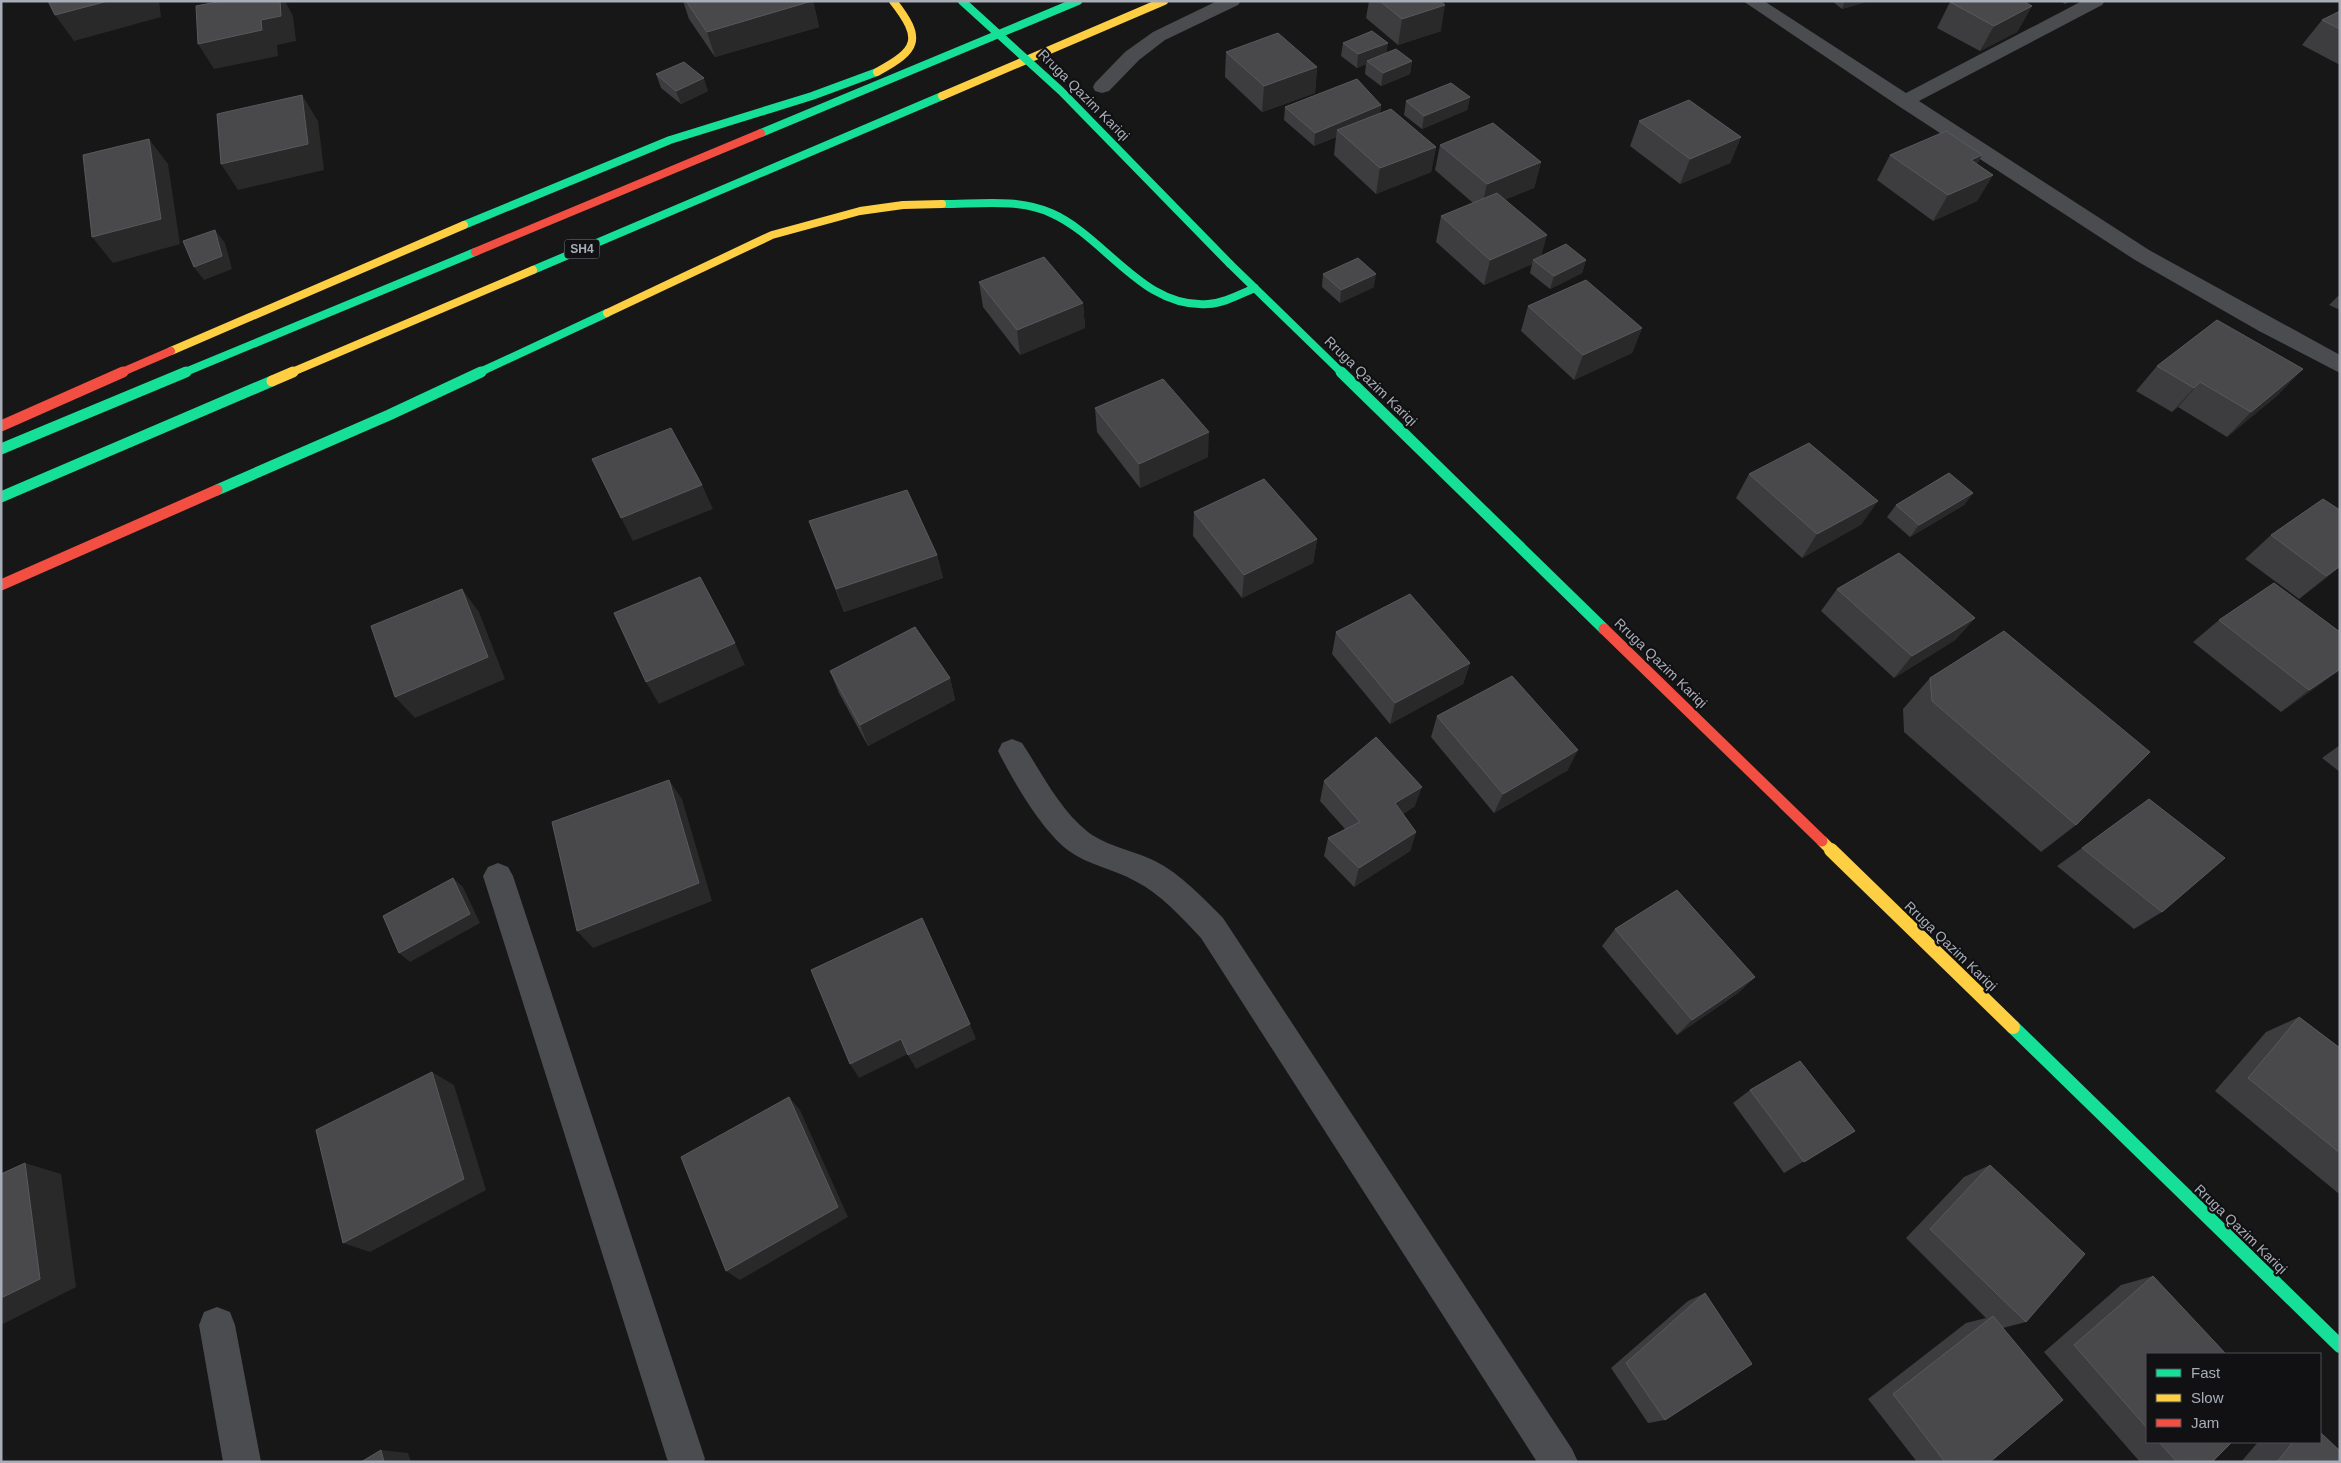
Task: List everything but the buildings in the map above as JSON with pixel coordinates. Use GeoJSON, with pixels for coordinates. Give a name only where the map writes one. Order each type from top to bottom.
{"type":"FeatureCollection","features":[{"type":"Feature","properties":{"kind":"main road"},"geometry":{"type":"LineString","coordinates":[[1,426],[348,275],[660,144],[815,94],[894,65],[909,52],[913,38],[911,22],[893,1]]}},
{"type":"Feature","properties":{"kind":"main road","name":"Rruga Qazim Kariqi"},"geometry":{"type":"LineString","coordinates":[[962,1],[983,23],[1038,68],[1230,264],[2340,1346]]}},
{"type":"Feature","properties":{"kind":"main road"},"geometry":{"type":"LineString","coordinates":[[1,448],[1078,1]]}},
{"type":"Feature","properties":{"kind":"main road","name":"SH4"},"geometry":{"type":"LineString","coordinates":[[1,497],[1164,1]]}},
{"type":"Feature","properties":{"kind":"main road"},"geometry":{"type":"LineString","coordinates":[[1,585],[389,415],[772,235],[829,217],[895,206],[992,204],[1031,208],[1051,213],[1070,223],[1144,283],[1182,303],[1200,305],[1219,302],[1255,288]]}},
{"type":"Feature","properties":{"kind":"street"},"geometry":{"type":"LineString","coordinates":[[1102,87],[1132,56],[1159,36],[1232,1]]}},
{"type":"Feature","properties":{"kind":"street"},"geometry":{"type":"LineString","coordinates":[[1752,1],[2142,255],[2340,365]]}},
{"type":"Feature","properties":{"kind":"street"},"geometry":{"type":"LineString","coordinates":[[1904,101],[2096,1]]}},
{"type":"Feature","properties":{"kind":"street"},"geometry":{"type":"LineString","coordinates":[[1012,751],[1048,808],[1072,837],[1099,853],[1145,871],[1180,895],[1212,928],[1559,1462]]}},
{"type":"Feature","properties":{"kind":"street"},"geometry":{"type":"LineString","coordinates":[[498,876],[685,1461]]}},
{"type":"Feature","properties":{"kind":"street"},"geometry":{"type":"LineString","coordinates":[[217,1325],[242,1462]]}},
{"type":"Feature","properties":{"kind":"traffic: fast"},"geometry":{"type":"LineString","coordinates":[[962,1],[1061,91],[1230,264]]}},
{"type":"Feature","properties":{"kind":"traffic: fast"},"geometry":{"type":"LineString","coordinates":[[761,133],[1078,1]]}},
{"type":"Feature","properties":{"kind":"traffic: fast"},"geometry":{"type":"LineString","coordinates":[[464,225],[670,140],[812,96],[877,72]]}},
{"type":"Feature","properties":{"kind":"traffic: fast"},"geometry":{"type":"LineString","coordinates":[[533,270],[942,96]]}},
{"type":"Feature","properties":{"kind":"traffic: fast"},"geometry":{"type":"LineString","coordinates":[[942,204],[1011,204],[1051,213],[1070,223],[1089,237],[1145,285],[1165,297],[1186,304],[1214,303],[1255,288]]}},
{"type":"Feature","properties":{"kind":"traffic: fast"},"geometry":{"type":"LineString","coordinates":[[1,449],[475,252]]}},
{"type":"Feature","properties":{"kind":"traffic: fast"},"geometry":{"type":"LineString","coordinates":[[1230,264],[1604,629]]}},
{"type":"Feature","properties":{"kind":"traffic: fast"},"geometry":{"type":"LineString","coordinates":[[217,490],[389,415],[607,313]]}},
{"type":"Feature","properties":{"kind":"traffic: fast"},"geometry":{"type":"LineString","coordinates":[[1,497],[272,381]]}},
{"type":"Feature","properties":{"kind":"traffic: fast"},"geometry":{"type":"LineString","coordinates":[[2013,1027],[2340,1346]]}},
{"type":"Feature","properties":{"kind":"traffic: slow"},"geometry":{"type":"LineString","coordinates":[[877,72],[901,57],[909,50],[912,42],[913,34],[910,25],[893,1]]}},
{"type":"Feature","properties":{"kind":"traffic: slow"},"geometry":{"type":"LineString","coordinates":[[942,96],[1164,1]]}},
{"type":"Feature","properties":{"kind":"traffic: slow"},"geometry":{"type":"LineString","coordinates":[[607,313],[772,235],[860,211],[903,205],[942,204]]}},
{"type":"Feature","properties":{"kind":"traffic: slow"},"geometry":{"type":"LineString","coordinates":[[171,351],[464,225]]}},
{"type":"Feature","properties":{"kind":"traffic: slow"},"geometry":{"type":"LineString","coordinates":[[272,381],[533,270]]}},
{"type":"Feature","properties":{"kind":"traffic: slow"},"geometry":{"type":"LineString","coordinates":[[1822,841],[2013,1027]]}},
{"type":"Feature","properties":{"kind":"traffic: jam"},"geometry":{"type":"LineString","coordinates":[[475,252],[761,133]]}},
{"type":"Feature","properties":{"kind":"traffic: jam"},"geometry":{"type":"LineString","coordinates":[[1,426],[171,351]]}},
{"type":"Feature","properties":{"kind":"traffic: jam"},"geometry":{"type":"LineString","coordinates":[[1,585],[217,490]]}},
{"type":"Feature","properties":{"kind":"traffic: jam"},"geometry":{"type":"LineString","coordinates":[[1604,629],[1822,841]]}}]}
